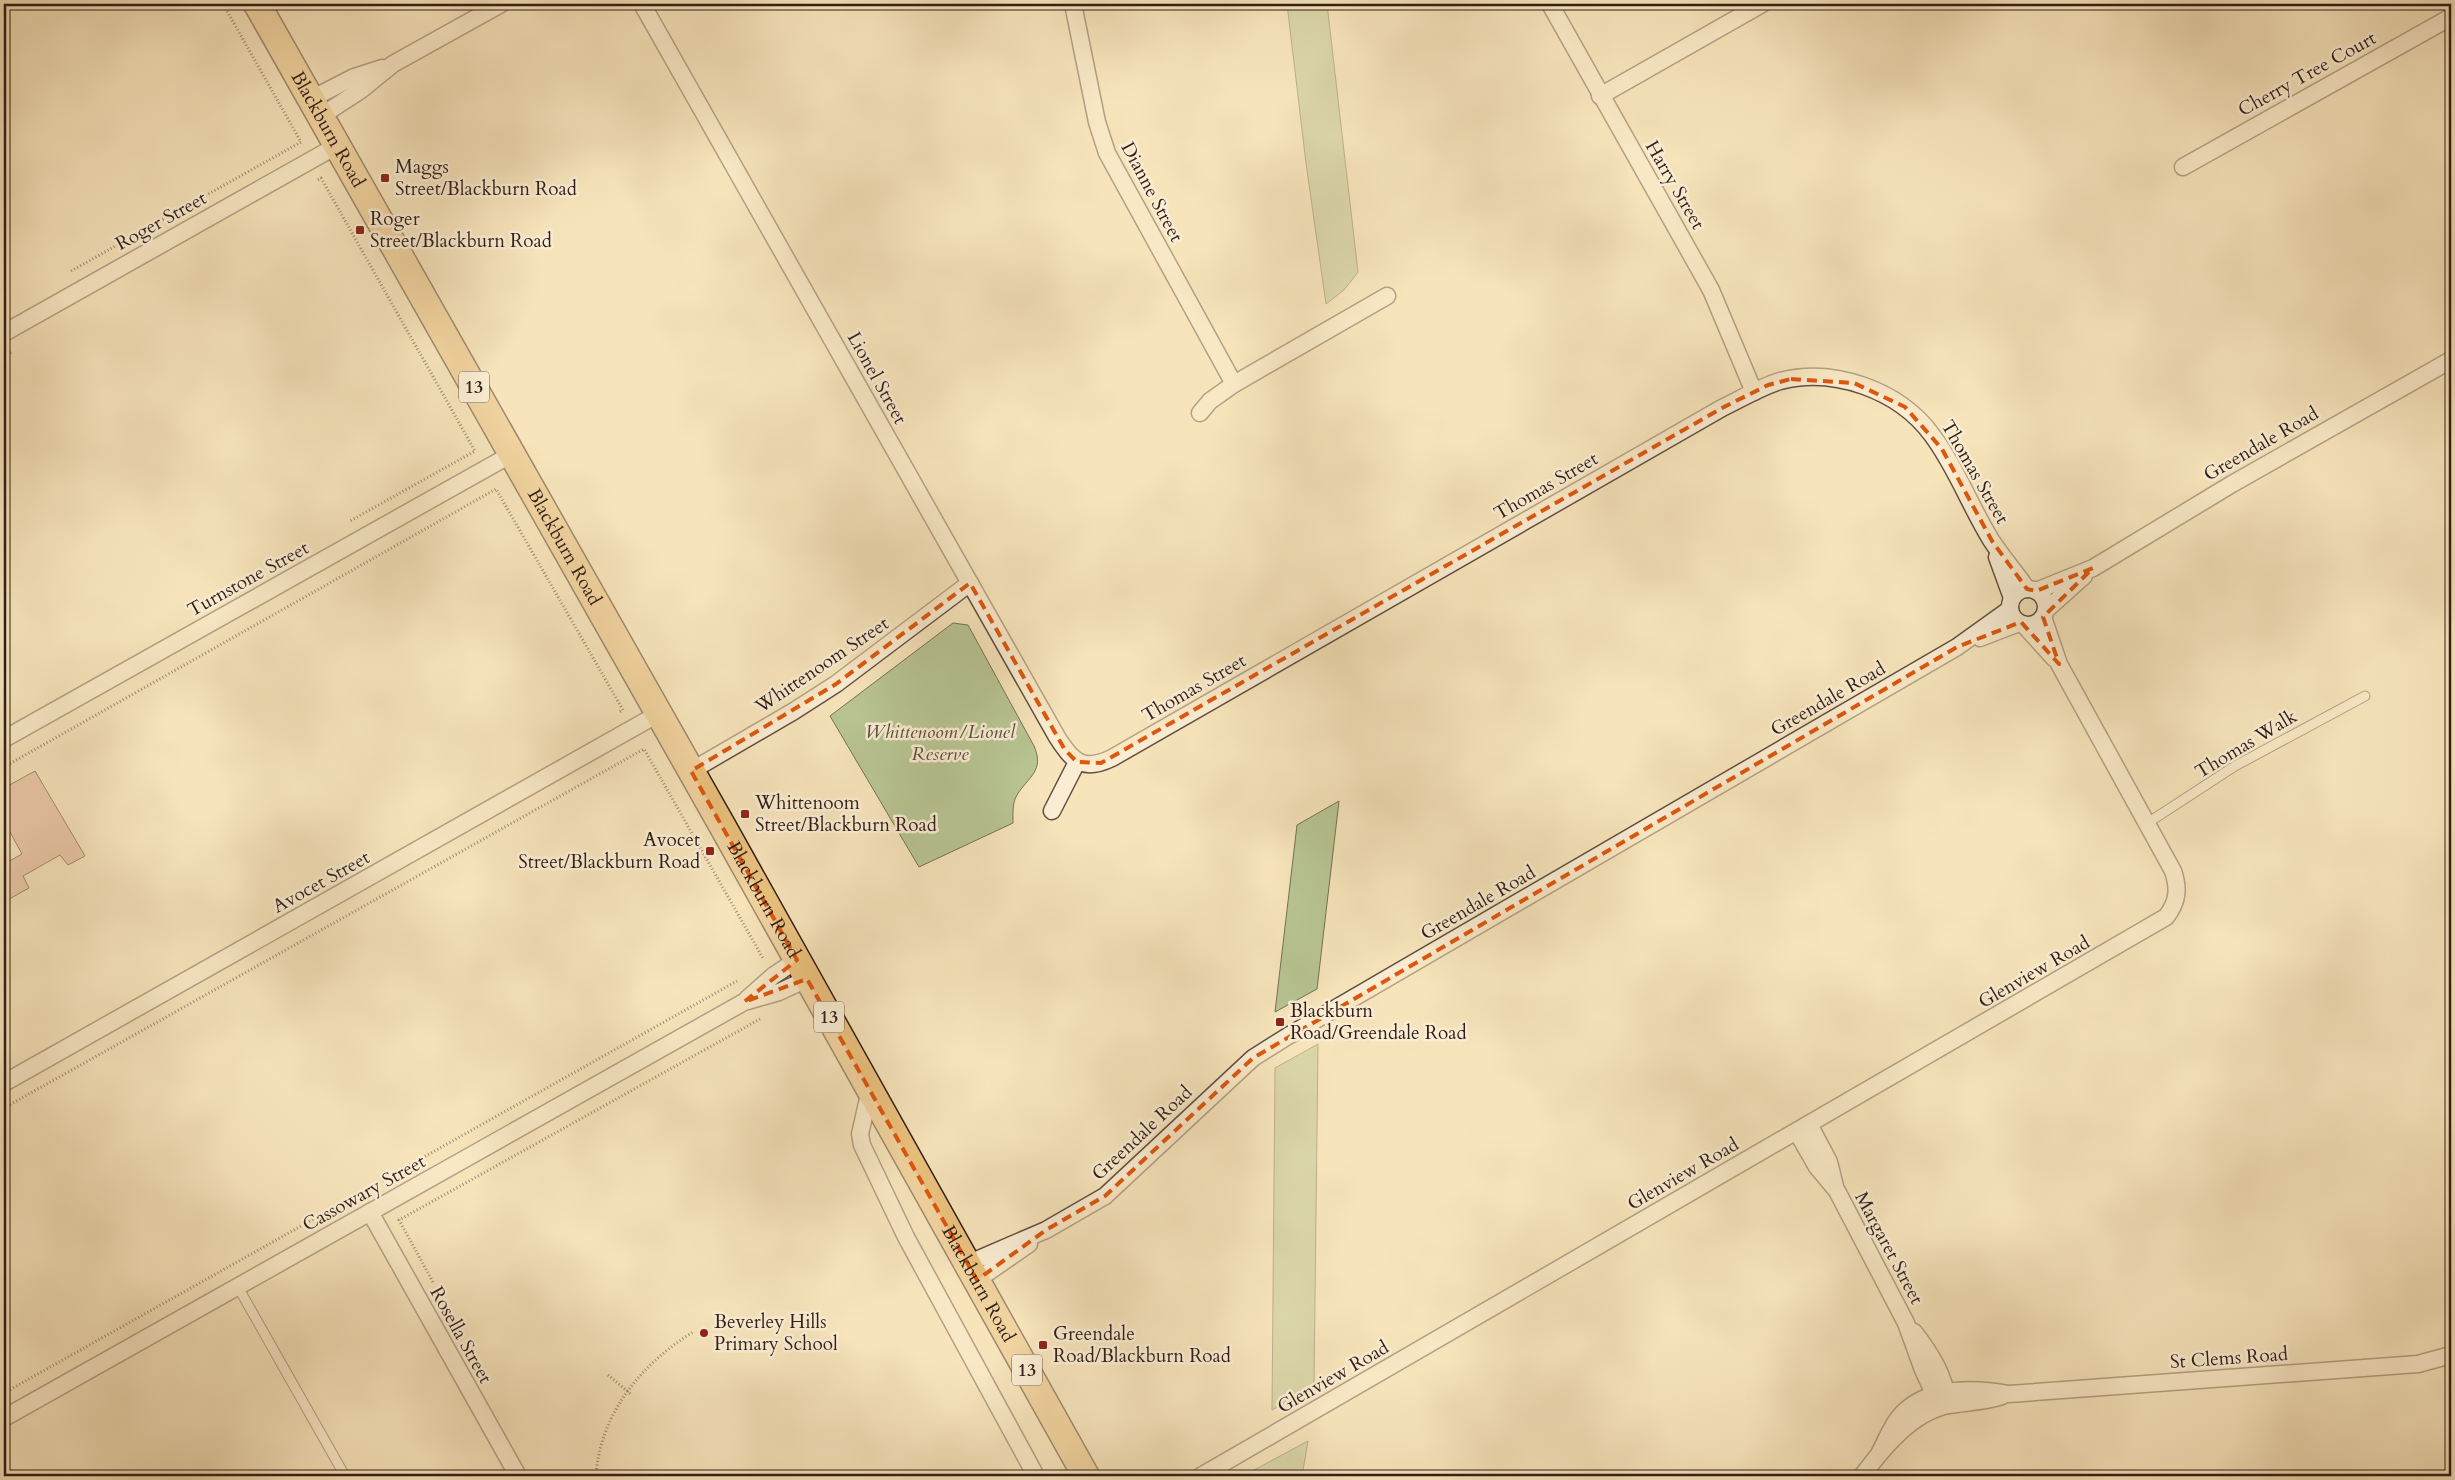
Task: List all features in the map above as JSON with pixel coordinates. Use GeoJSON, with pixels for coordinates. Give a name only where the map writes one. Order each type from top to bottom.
{"type":"FeatureCollection","features":[{"type":"Feature","properties":{"kind":"main road","name":"Blackburn Road"},"geometry":{"type":"LineString","coordinates":[[257,4],[691,771],[1086,1476]]}},
{"type":"Feature","properties":{"kind":"street"},"geometry":{"type":"LineString","coordinates":[[316,108],[361,90],[393,64],[501,4]]}},
{"type":"Feature","properties":{"kind":"street","name":"Dianne Street"},"geometry":{"type":"LineString","coordinates":[[1073,4],[1097,122],[1107,153],[1234,384]]}},
{"type":"Feature","properties":{"kind":"street","name":"Harry Street"},"geometry":{"type":"LineString","coordinates":[[1550,4],[1600,96],[1711,290],[1754,392]]}},
{"type":"Feature","properties":{"kind":"street"},"geometry":{"type":"LineString","coordinates":[[1600,96],[1762,4]]}},
{"type":"Feature","properties":{"kind":"street","name":"Lionel Street"},"geometry":{"type":"LineString","coordinates":[[644,6],[1057,737],[1065,750],[1077,762]]}},
{"type":"Feature","properties":{"kind":"street","name":"Cherry Tree Court"},"geometry":{"type":"LineString","coordinates":[[2183,167],[2451,16]]}},
{"type":"Feature","properties":{"kind":"street","name":"Roger Street"},"geometry":{"type":"LineString","coordinates":[[4,332],[338,145]]}},
{"type":"Feature","properties":{"kind":"street"},"geometry":{"type":"LineString","coordinates":[[1200,413],[1210,401],[1234,384],[1387,296]]}},
{"type":"Feature","properties":{"kind":"street","name":"Greendale Road"},"geometry":{"type":"LineString","coordinates":[[2032,590],[2093,568],[2232,484],[2451,360]]}},
{"type":"Feature","properties":{"kind":"street","name":"Thomas Street"},"geometry":{"type":"LineString","coordinates":[[1077,762],[1092,765],[1112,758],[1754,392],[1780,382],[1812,377],[1854,383],[1890,397],[1905,407],[1931,433],[1942,449],[1992,541],[2016,614],[2059,664]]}},
{"type":"Feature","properties":{"kind":"street","name":"Turnstone Street"},"geometry":{"type":"LineString","coordinates":[[4,739],[512,454]]}},
{"type":"Feature","properties":{"kind":"street","name":"Thomas Street"},"geometry":{"type":"LineString","coordinates":[[1992,541],[2032,590]]}},
{"type":"Feature","properties":{"kind":"street","name":"Greendale Road"},"geometry":{"type":"LineString","coordinates":[[2044,614],[2093,568]]}},
{"type":"Feature","properties":{"kind":"street","name":"Whittenoom Street"},"geometry":{"type":"LineString","coordinates":[[691,771],[794,711],[836,684],[970,583]]}},
{"type":"Feature","properties":{"kind":"street"},"geometry":{"type":"LineString","coordinates":[[2032,590],[2044,599],[2044,614],[2035,624],[2016,614],[2018,592],[2032,590]]}},
{"type":"Feature","properties":{"kind":"street","name":"Greendale Road"},"geometry":{"type":"LineString","coordinates":[[972,1272],[1106,1196],[1218,1090],[1260,1054],[2016,614]]}},
{"type":"Feature","properties":{"kind":"street","name":"Thomas Street"},"geometry":{"type":"LineString","coordinates":[[2044,614],[2059,664],[2173,871],[2177,898]]}},
{"type":"Feature","properties":{"kind":"street","name":"Avocet Street"},"geometry":{"type":"LineString","coordinates":[[4,1083],[658,714]]}},
{"type":"Feature","properties":{"kind":"street"},"geometry":{"type":"LineString","coordinates":[[1052,811],[1077,762]]}},
{"type":"Feature","properties":{"kind":"street","name":"Glenview Road"},"geometry":{"type":"LineString","coordinates":[[1201,1476],[2160,922],[2171,911],[2177,898]]}},
{"type":"Feature","properties":{"kind":"street","name":"Cassowary Street"},"geometry":{"type":"LineString","coordinates":[[4,1418],[802,969]]}},
{"type":"Feature","properties":{"kind":"street"},"geometry":{"type":"LineString","coordinates":[[870,1090],[860,1134],[862,1145],[906,1236],[1036,1476]]}},
{"type":"Feature","properties":{"kind":"street","name":"Margaret Street"},"geometry":{"type":"LineString","coordinates":[[1803,1128],[1829,1162],[1837,1191],[1906,1323],[1927,1349],[1940,1372],[1944,1398]]}},
{"type":"Feature","properties":{"kind":"street","name":"Rosella Street"},"geometry":{"type":"LineString","coordinates":[[370,1212],[518,1476]]}},
{"type":"Feature","properties":{"kind":"street","name":"St Clems Road"},"geometry":{"type":"LineString","coordinates":[[1862,1476],[1879,1454],[1915,1420],[1930,1411],[1944,1398],[1989,1400],[2009,1394],[2418,1364],[2451,1355]]}},
{"type":"Feature","properties":{"kind":"lane","name":"Thomas Walk"},"geometry":{"type":"LineString","coordinates":[[2146,824],[2236,766],[2365,696]]}},
{"type":"Feature","properties":{"kind":"lane"},"geometry":{"type":"LineString","coordinates":[[238,1287],[345,1476]]}},
{"type":"Feature","properties":{"kind":"path"},"geometry":{"type":"LineString","coordinates":[[63,276],[301,142],[223,4]]}},
{"type":"Feature","properties":{"kind":"path"},"geometry":{"type":"LineString","coordinates":[[312,183],[321,178],[475,451]]}},
{"type":"Feature","properties":{"kind":"path"},"geometry":{"type":"LineString","coordinates":[[4,356],[21,347]]}},
{"type":"Feature","properties":{"kind":"path"},"geometry":{"type":"LineString","coordinates":[[4,767],[496,489],[622,710],[614,715]]}},
{"type":"Feature","properties":{"kind":"path"},"geometry":{"type":"LineString","coordinates":[[4,1108],[644,749],[786,1004],[399,1220],[437,1288]]}},
{"type":"Feature","properties":{"kind":"path"},"geometry":{"type":"LineString","coordinates":[[4,1393],[740,979]]}},
{"type":"Feature","properties":{"kind":"path"},"geometry":{"type":"LineString","coordinates":[[596,1476],[600,1446],[605,1430],[627,1390],[667,1351],[693,1332]]}},
{"type":"Feature","properties":{"kind":"path"},"geometry":{"type":"LineString","coordinates":[[608,1375],[632,1394]]}},
{"type":"Feature","properties":{"kind":"highlighted area"},"geometry":{"type":"Polygon","coordinates":[[[1791,379],[1854,383],[1905,407],[1942,449],[1992,541],[2027,589],[2036,591],[2093,568],[2043,617],[2059,664],[2021,622],[1957,647],[1253,1058],[1105,1196],[1046,1230],[977,1280],[807,979],[744,1002],[797,960],[691,771],[836,684],[970,583],[1065,750],[1077,762],[1101,763],[1722,408],[1768,385],[1791,379]]]}},
{"type":"Feature","properties":{"kind":"green space"},"geometry":{"type":"Polygon","coordinates":[[[1287,4],[1327,4],[1358,272],[1344,290],[1326,304],[1306,163],[1287,4]]]}},
{"type":"Feature","properties":{"kind":"green space","name":"Whittenoom/Lionel Reserve"},"geometry":{"type":"Polygon","coordinates":[[[953,623],[968,625],[1034,746],[1038,762],[1034,773],[1015,798],[1013,823],[919,867],[830,716],[953,623]]]}},
{"type":"Feature","properties":{"kind":"green space"},"geometry":{"type":"Polygon","coordinates":[[[1339,801],[1317,989],[1275,1012],[1297,825],[1339,801]]]}},
{"type":"Feature","properties":{"kind":"green space"},"geometry":{"type":"Polygon","coordinates":[[[1318,1044],[1314,1386],[1272,1410],[1275,1068],[1318,1044]]]}},
{"type":"Feature","properties":{"kind":"green space"},"geometry":{"type":"Polygon","coordinates":[[[1308,1441],[1302,1476],[1243,1476],[1308,1441]]]}},
{"type":"Feature","properties":{"kind":"building"},"geometry":{"type":"Polygon","coordinates":[[[35,771],[85,856],[68,865],[60,855],[23,876],[29,888],[4,902],[4,864],[22,854],[4,821],[4,788],[35,771]]]}},
{"type":"Feature","properties":{"kind":"place","name":"Maggs Street/Blackburn Road"},"geometry":{"type":"Point","coordinates":[385,178]}},
{"type":"Feature","properties":{"kind":"place","name":"Roger Street/Blackburn Road"},"geometry":{"type":"Point","coordinates":[360,230]}},
{"type":"Feature","properties":{"kind":"place","name":"Whittenoom Street/Blackburn Road"},"geometry":{"type":"Point","coordinates":[745,814]}},
{"type":"Feature","properties":{"kind":"place","name":"Avocet Street/Blackburn Road"},"geometry":{"type":"Point","coordinates":[710,851]}},
{"type":"Feature","properties":{"kind":"place","name":"Blackburn Road/Greendale Road"},"geometry":{"type":"Point","coordinates":[1280,1022]}},
{"type":"Feature","properties":{"kind":"place","name":"Beverley Hills Primary School"},"geometry":{"type":"Point","coordinates":[704,1333]}},
{"type":"Feature","properties":{"kind":"place","name":"Greendale Road/Blackburn Road"},"geometry":{"type":"Point","coordinates":[1043,1345]}}]}
